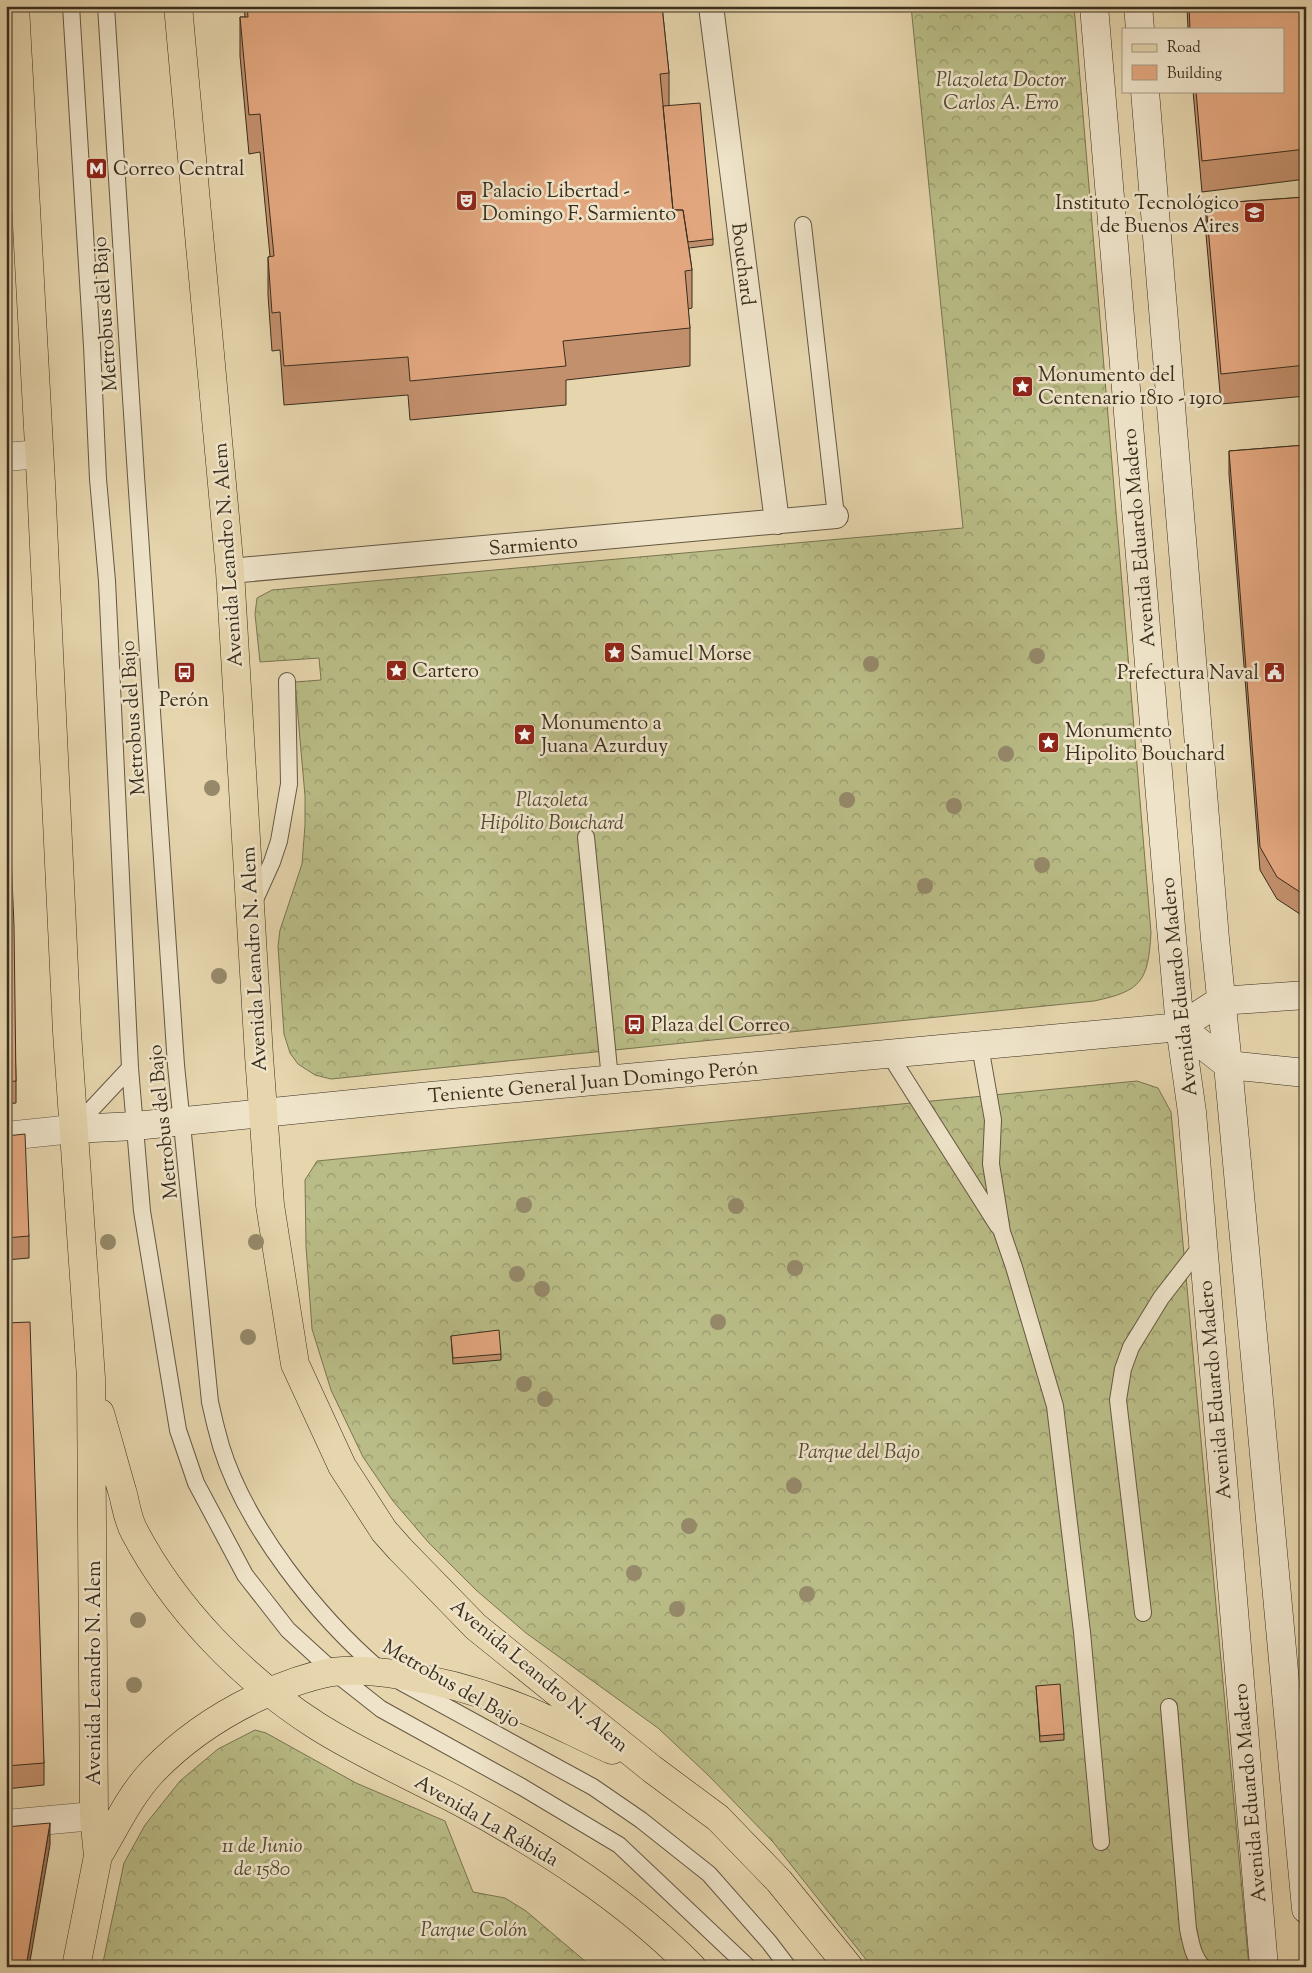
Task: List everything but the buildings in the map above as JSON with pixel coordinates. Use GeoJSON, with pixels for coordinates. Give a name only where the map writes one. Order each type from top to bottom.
{"type":"FeatureCollection","features":[{"type":"Feature","properties":{"kind":"main road","name":"Avenida Leandro N. Alem"},"geometry":{"type":"LineString","coordinates":[[15,6],[40,454],[67,1032],[91,1378],[94,1816],[98,1856],[76,1967]]}},
{"type":"Feature","properties":{"kind":"main road","name":"Avenida Leandro N. Alem"},"geometry":{"type":"LineString","coordinates":[[178,6],[230,571],[270,1205],[295,1364],[342,1466],[384,1531],[476,1627],[652,1769]]}},
{"type":"Feature","properties":{"kind":"main road","name":"Avenida Eduardo Madero"},"geometry":{"type":"LineString","coordinates":[[1094,6],[1180,1027],[1192,1112],[1264,1967]]}},
{"type":"Feature","properties":{"kind":"main road"},"geometry":{"type":"LineString","coordinates":[[1138,6],[1140,28]]}},
{"type":"Feature","properties":{"kind":"main road","name":"Avenida Eduardo Madero"},"geometry":{"type":"LineString","coordinates":[[1145,92],[1220,1000],[1228,1065],[1306,1909]]}},
{"type":"Feature","properties":{"kind":"main road"},"geometry":{"type":"LineString","coordinates":[[6,457],[40,454]]}},
{"type":"Feature","properties":{"kind":"main road"},"geometry":{"type":"LineString","coordinates":[[1306,996],[1220,1000],[1180,1027],[1228,1065],[1306,1073]]}},
{"type":"Feature","properties":{"kind":"main road","name":"Teniente General Juan Domingo Perón"},"geometry":{"type":"LineString","coordinates":[[6,1136],[73,1129],[135,1126],[1180,1027]]}},
{"type":"Feature","properties":{"kind":"main road","name":"Avenida Leandro N. Alem"},"geometry":{"type":"LineString","coordinates":[[91,1378],[132,1528],[153,1564],[187,1611],[233,1659],[269,1692]]}},
{"type":"Feature","properties":{"kind":"main road"},"geometry":{"type":"LineString","coordinates":[[98,1856],[132,1799],[158,1766],[210,1724],[240,1706],[269,1692],[308,1677],[334,1672],[365,1670],[382,1672],[438,1682],[523,1709],[652,1769],[724,1825],[779,1881],[849,1967]]}},
{"type":"Feature","properties":{"kind":"main road","name":"Avenida La Rábida"},"geometry":{"type":"LineString","coordinates":[[269,1692],[318,1726],[463,1803],[542,1849],[599,1888],[646,1924],[692,1967]]}},
{"type":"Feature","properties":{"kind":"main road"},"geometry":{"type":"LineString","coordinates":[[6,1824],[94,1816]]}},
{"type":"Feature","properties":{"kind":"street","name":"Bouchard"},"geometry":{"type":"LineString","coordinates":[[711,6],[784,521]]}},
{"type":"Feature","properties":{"kind":"street","name":"Sarmiento"},"geometry":{"type":"LineString","coordinates":[[230,571],[836,516]]}},
{"type":"Feature","properties":{"kind":"lane","name":"Metrobus del Bajo"},"geometry":{"type":"LineString","coordinates":[[71,6],[93,356],[98,479],[107,581],[130,1068],[142,1210],[178,1430],[196,1483],[245,1575],[288,1630],[334,1672],[381,1710],[522,1787],[619,1844],[748,1967]]}},
{"type":"Feature","properties":{"kind":"lane","name":"Metrobus del Bajo"},"geometry":{"type":"LineString","coordinates":[[106,6],[136,476],[182,1121],[210,1402],[221,1447],[242,1496],[272,1548],[320,1612],[352,1646],[382,1672],[593,1787],[641,1820],[709,1874],[769,1942],[788,1967]]}},
{"type":"Feature","properties":{"kind":"lane"},"geometry":{"type":"LineString","coordinates":[[803,225],[836,516]]}},
{"type":"Feature","properties":{"kind":"lane"},"geometry":{"type":"LineString","coordinates":[[250,910],[279,842],[288,784],[287,681]]}},
{"type":"Feature","properties":{"kind":"lane"},"geometry":{"type":"LineString","coordinates":[[586,837],[610,1080]]}},
{"type":"Feature","properties":{"kind":"lane"},"geometry":{"type":"LineString","coordinates":[[980,1046],[993,1120],[991,1164],[1002,1232],[1055,1406],[1082,1632],[1100,1842]]}},
{"type":"Feature","properties":{"kind":"lane"},"geometry":{"type":"LineString","coordinates":[[889,1054],[1002,1232]]}},
{"type":"Feature","properties":{"kind":"lane","name":"Metrobus del Bajo"},"geometry":{"type":"LineString","coordinates":[[73,1129],[130,1068]]}},
{"type":"Feature","properties":{"kind":"lane"},"geometry":{"type":"LineString","coordinates":[[1143,1613],[1118,1400],[1123,1369],[1131,1347],[1160,1298],[1202,1245]]}},
{"type":"Feature","properties":{"kind":"lane"},"geometry":{"type":"LineString","coordinates":[[1169,1707],[1188,1929],[1192,1949],[1203,1967]]}},
{"type":"Feature","properties":{"kind":"green space","name":"Plazoleta Hipólito Bouchard"},"geometry":{"type":"Polygon","coordinates":[[[911,6],[1074,6],[1151,933],[1148,962],[1144,973],[1132,988],[1123,993],[1094,1001],[331,1079],[315,1075],[298,1064],[290,1053],[284,1034],[278,946],[280,930],[302,864],[305,825],[305,796],[295,682],[321,680],[319,658],[260,662],[255,614],[257,598],[272,590],[963,528],[911,6]]]}},
{"type":"Feature","properties":{"kind":"green space","name":"Parque del Bajo"},"geometry":{"type":"Polygon","coordinates":[[[1137,1081],[1158,1088],[1171,1112],[1249,1967],[872,1967],[773,1842],[709,1776],[658,1728],[526,1633],[476,1590],[429,1543],[393,1501],[363,1457],[331,1390],[312,1329],[306,1246],[305,1180],[317,1161],[1137,1081]]]}},
{"type":"Feature","properties":{"kind":"green space","name":"11 de Junio de 1580"},"geometry":{"type":"Polygon","coordinates":[[[255,1730],[266,1733],[356,1783],[445,1821],[473,1892],[505,1898],[526,1911],[592,1967],[102,1967],[124,1863],[145,1825],[180,1781],[218,1749],[255,1730]]]}},
{"type":"Feature","properties":{"kind":"place","name":"Correo Central"},"geometry":{"type":"Point","coordinates":[97,168]}},
{"type":"Feature","properties":{"kind":"place","name":"Palacio Libertad - Domingo F. Sarmiento"},"geometry":{"type":"Point","coordinates":[466,201]}},
{"type":"Feature","properties":{"kind":"place","name":"Instituto Tecnológico de Buenos Aires"},"geometry":{"type":"Point","coordinates":[1255,213]}},
{"type":"Feature","properties":{"kind":"place","name":"Monumento del Centenario 1810 - 1910"},"geometry":{"type":"Point","coordinates":[1022,386]}},
{"type":"Feature","properties":{"kind":"place","name":"Samuel Morse"},"geometry":{"type":"Point","coordinates":[614,653]}},
{"type":"Feature","properties":{"kind":"place","name":"Cartero"},"geometry":{"type":"Point","coordinates":[396,670]}},
{"type":"Feature","properties":{"kind":"place","name":"Prefectura Naval"},"geometry":{"type":"Point","coordinates":[1275,672]}},
{"type":"Feature","properties":{"kind":"place","name":"Perón"},"geometry":{"type":"Point","coordinates":[184,673]}},
{"type":"Feature","properties":{"kind":"place","name":"Monumento a Juana Azurduy"},"geometry":{"type":"Point","coordinates":[525,734]}},
{"type":"Feature","properties":{"kind":"place","name":"Monumento Hipolito Bouchard"},"geometry":{"type":"Point","coordinates":[1049,742]}},
{"type":"Feature","properties":{"kind":"place","name":"Plaza del Correo"},"geometry":{"type":"Point","coordinates":[635,1024]}},
{"type":"Feature","properties":{"kind":"park label","name":"Plazoleta Doctor Carlos A. Erro"},"geometry":{"type":"Point","coordinates":[1001,90]}},
{"type":"Feature","properties":{"kind":"park label","name":"Parque Colón"},"geometry":{"type":"Point","coordinates":[474,1929]}}]}
